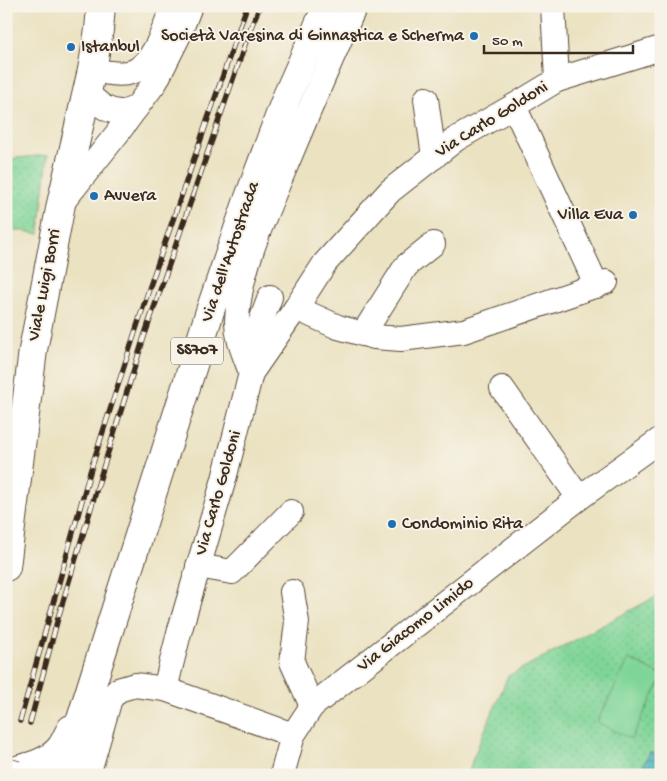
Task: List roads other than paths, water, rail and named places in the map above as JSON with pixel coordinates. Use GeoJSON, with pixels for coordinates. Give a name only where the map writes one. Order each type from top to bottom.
{"type":"FeatureCollection","features":[{"type":"Feature","properties":{"kind":"main road","name":"Viale Luigi Borri"},"geometry":{"type":"LineString","coordinates":[[6,566],[33,350],[61,204],[90,81],[99,30],[101,6]]}},
{"type":"Feature","properties":{"kind":"main road","name":"Via dell'Autostrada"},"geometry":{"type":"LineString","coordinates":[[86,703],[232,246],[287,96],[328,6]]}},
{"type":"Feature","properties":{"kind":"main road","name":"SS707"},"geometry":{"type":"LineString","coordinates":[[10,773],[36,765],[54,754],[61,747],[86,703]]}},
{"type":"Feature","properties":{"kind":"main road","name":"SS707"},"geometry":{"type":"LineString","coordinates":[[64,775],[86,703]]}},
{"type":"Feature","properties":{"kind":"street"},"geometry":{"type":"LineString","coordinates":[[137,107],[122,112],[100,105],[90,81],[131,72],[140,68],[154,50],[173,6]]}},
{"type":"Feature","properties":{"kind":"street"},"geometry":{"type":"LineString","coordinates":[[61,204],[150,90],[178,37],[190,6]]}},
{"type":"Feature","properties":{"kind":"street"},"geometry":{"type":"LineString","coordinates":[[251,371],[239,341],[237,322],[241,286],[269,204],[355,6]]}},
{"type":"Feature","properties":{"kind":"street"},"geometry":{"type":"LineString","coordinates":[[553,6],[556,80]]}},
{"type":"Feature","properties":{"kind":"street","name":"Via Carlo Goldoni"},"geometry":{"type":"LineString","coordinates":[[166,689],[179,633],[224,479],[251,371],[296,308],[324,263],[390,191],[456,139],[556,80],[661,48]]}},
{"type":"Feature","properties":{"kind":"street"},"geometry":{"type":"LineString","coordinates":[[426,100],[434,157]]}},
{"type":"Feature","properties":{"kind":"street"},"geometry":{"type":"LineString","coordinates":[[296,308],[338,326],[363,334],[400,339],[464,331],[602,284],[514,106]]}},
{"type":"Feature","properties":{"kind":"street"},"geometry":{"type":"LineString","coordinates":[[363,334],[406,266],[433,244]]}},
{"type":"Feature","properties":{"kind":"street"},"geometry":{"type":"LineString","coordinates":[[251,371],[257,332],[270,297]]}},
{"type":"Feature","properties":{"kind":"street"},"geometry":{"type":"LineString","coordinates":[[502,388],[579,498]]}},
{"type":"Feature","properties":{"kind":"street","name":"Via Giacomo Limido"},"geometry":{"type":"LineString","coordinates":[[282,775],[293,735],[312,706],[579,498],[661,439]]}},
{"type":"Feature","properties":{"kind":"street"},"geometry":{"type":"LineString","coordinates":[[198,566],[232,572],[291,512]]}},
{"type":"Feature","properties":{"kind":"street"},"geometry":{"type":"LineString","coordinates":[[292,592],[297,622],[292,662],[312,706]]}},
{"type":"Feature","properties":{"kind":"street"},"geometry":{"type":"LineString","coordinates":[[88,775],[108,705],[114,693],[135,685],[166,689],[293,735]]}},
{"type":"Feature","properties":{"kind":"water"},"geometry":{"type":"Polygon","coordinates":[[[650,752],[661,757],[661,775],[638,775],[650,752]]]}},
{"type":"Feature","properties":{"kind":"railway"},"geometry":{"type":"LineString","coordinates":[[20,721],[90,472],[150,286],[247,6]]}},
{"type":"Feature","properties":{"kind":"railway"},"geometry":{"type":"LineString","coordinates":[[30,723],[58,618],[144,337],[251,27],[260,6]]}},
{"type":"Feature","properties":{"kind":"place","name":"Società Varesina di Ginnastica e Scherma"},"geometry":{"type":"Point","coordinates":[474,36]}},
{"type":"Feature","properties":{"kind":"place","name":"Istanbul"},"geometry":{"type":"Point","coordinates":[71,47]}},
{"type":"Feature","properties":{"kind":"place","name":"Avvera"},"geometry":{"type":"Point","coordinates":[94,196]}},
{"type":"Feature","properties":{"kind":"place","name":"Villa Eva"},"geometry":{"type":"Point","coordinates":[633,215]}},
{"type":"Feature","properties":{"kind":"place","name":"Condominio Rita"},"geometry":{"type":"Point","coordinates":[392,524]}}]}
